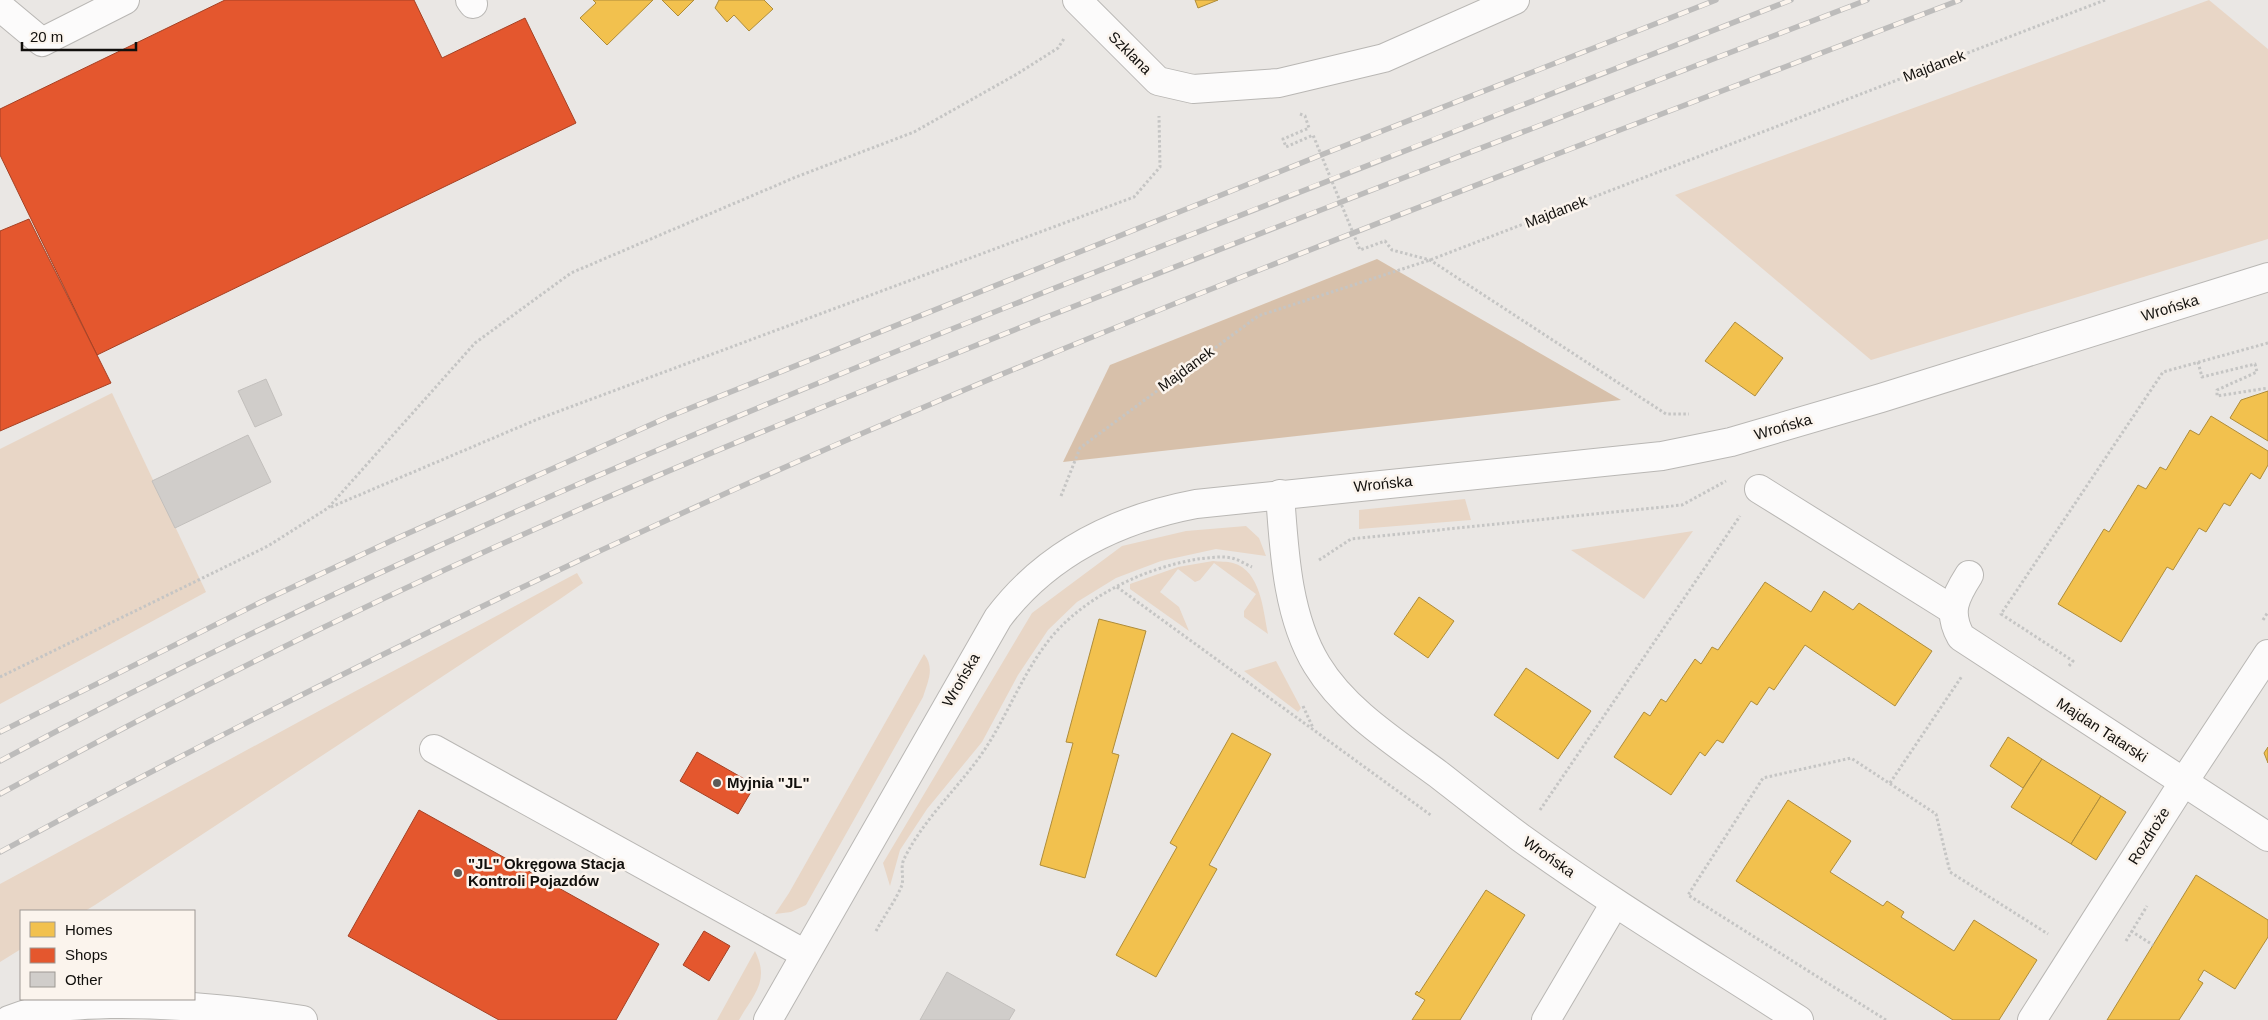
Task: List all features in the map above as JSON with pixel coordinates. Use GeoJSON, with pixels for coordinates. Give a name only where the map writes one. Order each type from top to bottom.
{"type":"FeatureCollection","features":[{"type":"Feature","properties":{"kind":"street"},"geometry":{"type":"LineString","coordinates":[[0,7],[42,42],[125,0]]}},
{"type":"Feature","properties":{"kind":"street","name":"Szklana"},"geometry":{"type":"LineString","coordinates":[[1081,4],[1158,81],[1193,89],[1279,83],[1384,58],[1515,0]]}},
{"type":"Feature","properties":{"kind":"street","name":"Wrońska"},"geometry":{"type":"LineString","coordinates":[[768,1020],[985,637],[1011,601],[1030,580],[1080,544],[1108,530],[1146,516],[1196,504],[1662,456],[1731,442],[1881,398],[2268,277]]}},
{"type":"Feature","properties":{"kind":"street"},"geometry":{"type":"LineString","coordinates":[[1759,489],[1953,610],[1961,587],[1969,575]]}},
{"type":"Feature","properties":{"kind":"street","name":"Wrońska"},"geometry":{"type":"LineString","coordinates":[[1280,494],[1292,598],[1298,622],[1316,663],[1330,684],[1369,722],[1521,838],[1615,903],[1799,1020]]}},
{"type":"Feature","properties":{"kind":"street","name":"Majdan Tatarski"},"geometry":{"type":"LineString","coordinates":[[1953,610],[1954,623],[1961,637],[2268,837]]}},
{"type":"Feature","properties":{"kind":"street","name":"Rozdroże"},"geometry":{"type":"LineString","coordinates":[[2032,1020],[2183,783],[2268,654]]}},
{"type":"Feature","properties":{"kind":"street"},"geometry":{"type":"LineString","coordinates":[[434,748],[806,954]]}},
{"type":"Feature","properties":{"kind":"street"},"geometry":{"type":"LineString","coordinates":[[1546,1020],[1615,903]]}},
{"type":"Feature","properties":{"kind":"street"},"geometry":{"type":"LineString","coordinates":[[9,1020],[56,1006],[125,1004],[190,1005],[303,1020]]}},
{"type":"Feature","properties":{"kind":"path","name":"Majdanek"},"geometry":{"type":"LineString","coordinates":[[1061,496],[1080,448],[1258,316],[1430,260],[2105,0]]}},
{"type":"Feature","properties":{"kind":"path"},"geometry":{"type":"LineString","coordinates":[[328,508],[475,343],[571,272],[796,177],[914,132],[1017,74],[1058,48],[1081,4]]}},
{"type":"Feature","properties":{"kind":"path"},"geometry":{"type":"LineString","coordinates":[[0,677],[268,546],[328,508],[538,419],[1134,197],[1160,167],[1158,81]]}},
{"type":"Feature","properties":{"kind":"path"},"geometry":{"type":"LineString","coordinates":[[1306,116],[1309,128],[1283,139],[1286,147],[1313,135],[1338,202],[1360,250],[1385,241],[1392,250],[1430,260],[1666,414],[1695,414]]}},
{"type":"Feature","properties":{"kind":"path"},"geometry":{"type":"LineString","coordinates":[[2068,668],[2073,661],[2002,614],[2163,372],[2268,343]]}},
{"type":"Feature","properties":{"kind":"path"},"geometry":{"type":"LineString","coordinates":[[2198,362],[2202,378],[2255,364],[2257,372],[2216,390],[2217,396],[2268,388]]}},
{"type":"Feature","properties":{"kind":"path"},"geometry":{"type":"LineString","coordinates":[[1313,564],[1351,539],[1682,504],[1740,474],[1759,489],[1521,838]]}},
{"type":"Feature","properties":{"kind":"path"},"geometry":{"type":"LineString","coordinates":[[876,931],[902,883],[902,866],[924,826],[987,747],[1046,644],[1073,616],[1117,587],[1150,571],[1213,557],[1234,558],[1260,572]]}},
{"type":"Feature","properties":{"kind":"path"},"geometry":{"type":"LineString","coordinates":[[1117,587],[1440,822]]}},
{"type":"Feature","properties":{"kind":"path"},"geometry":{"type":"LineString","coordinates":[[1890,783],[1966,670]]}},
{"type":"Feature","properties":{"kind":"path"},"geometry":{"type":"LineString","coordinates":[[1886,1020],[1688,895],[1763,778],[1851,758],[1936,814],[1950,872],[2076,952]]}},
{"type":"Feature","properties":{"kind":"shaded area"},"geometry":{"type":"Polygon","coordinates":[[[2209,0],[2268,49],[2268,239],[1871,360],[1675,195],[2209,0]]]}},
{"type":"Feature","properties":{"kind":"shaded area"},"geometry":{"type":"Polygon","coordinates":[[[1377,259],[1621,400],[1063,462],[1110,365],[1377,259]]]}},
{"type":"Feature","properties":{"kind":"shaded area"},"geometry":{"type":"Polygon","coordinates":[[[112,393],[206,592],[0,704],[0,449],[112,393]]]}},
{"type":"Feature","properties":{"kind":"shaded area"},"geometry":{"type":"Polygon","coordinates":[[[1465,499],[1471,520],[1359,529],[1359,510],[1465,499]]]}},
{"type":"Feature","properties":{"kind":"shaded area"},"geometry":{"type":"Polygon","coordinates":[[[1246,526],[1259,538],[1266,556],[1216,549],[1161,561],[1116,578],[1077,602],[1048,630],[1018,675],[982,742],[927,809],[900,850],[890,886],[883,863],[1032,613],[1122,546],[1186,531],[1246,526]]]}},
{"type":"Feature","properties":{"kind":"shaded area"},"geometry":{"type":"Polygon","coordinates":[[[1693,531],[1644,599],[1571,550],[1693,531]]]}},
{"type":"Feature","properties":{"kind":"shaded area"},"geometry":{"type":"Polygon","coordinates":[[[1213,561],[1233,563],[1242,567],[1250,574],[1259,592],[1268,634],[1244,617],[1244,611],[1256,594],[1214,563],[1200,580],[1195,582],[1178,569],[1160,592],[1179,607],[1189,631],[1130,589],[1130,584],[1178,567],[1213,561]]]}},
{"type":"Feature","properties":{"kind":"shaded area"},"geometry":{"type":"Polygon","coordinates":[[[577,573],[583,583],[87,910],[20,910],[20,950],[0,962],[0,884],[577,573]]]}},
{"type":"Feature","properties":{"kind":"shaded area"},"geometry":{"type":"Polygon","coordinates":[[[924,654],[930,670],[923,697],[806,905],[791,912],[775,914],[789,893],[924,654]]]}},
{"type":"Feature","properties":{"kind":"shaded area"},"geometry":{"type":"Polygon","coordinates":[[[1276,661],[1301,708],[1298,712],[1244,671],[1276,661]]]}},
{"type":"Feature","properties":{"kind":"shaded area"},"geometry":{"type":"Polygon","coordinates":[[[755,951],[761,971],[755,995],[739,1020],[717,1020],[755,951]]]}},
{"type":"Feature","properties":{"kind":"building: Homes"},"geometry":{"type":"Polygon","coordinates":[[[593,0],[653,0],[607,45],[580,18],[596,3],[593,0]]]}},
{"type":"Feature","properties":{"kind":"building: Homes"},"geometry":{"type":"Polygon","coordinates":[[[662,0],[694,0],[678,16],[662,0]]]}},
{"type":"Feature","properties":{"kind":"building: Homes"},"geometry":{"type":"Polygon","coordinates":[[[719,0],[764,0],[773,9],[749,31],[734,15],[727,22],[715,8],[719,0]]]}},
{"type":"Feature","properties":{"kind":"building: Homes"},"geometry":{"type":"Polygon","coordinates":[[[1195,0],[1218,0],[1198,8],[1195,0]]]}},
{"type":"Feature","properties":{"kind":"building: Homes"},"geometry":{"type":"Polygon","coordinates":[[[1735,322],[1783,358],[1755,396],[1705,361],[1735,322]]]}},
{"type":"Feature","properties":{"kind":"building: Homes"},"geometry":{"type":"Polygon","coordinates":[[[2268,391],[2268,441],[2230,418],[2241,400],[2268,391]]]}},
{"type":"Feature","properties":{"kind":"building: Homes"},"geometry":{"type":"Polygon","coordinates":[[[2211,416],[2268,451],[2268,465],[2260,479],[2251,473],[2230,506],[2224,503],[2206,532],[2199,528],[2173,570],[2167,567],[2121,642],[2058,604],[2104,529],[2109,532],[2138,485],[2146,489],[2160,467],[2166,470],[2190,430],[2199,435],[2211,416]]]}},
{"type":"Feature","properties":{"kind":"building: Homes"},"geometry":{"type":"Polygon","coordinates":[[[1765,582],[1811,612],[1824,591],[1853,610],[1859,603],[1932,651],[1895,706],[1805,645],[1774,690],[1769,687],[1757,705],[1751,701],[1723,743],[1717,740],[1705,756],[1700,752],[1671,795],[1614,757],[1644,712],[1650,716],[1661,699],[1666,702],[1695,659],[1701,664],[1712,647],[1718,650],[1765,582]]]}},
{"type":"Feature","properties":{"kind":"building: Homes"},"geometry":{"type":"Polygon","coordinates":[[[1419,597],[1454,621],[1428,658],[1394,634],[1419,597]]]}},
{"type":"Feature","properties":{"kind":"building: Homes"},"geometry":{"type":"Polygon","coordinates":[[[1099,619],[1146,631],[1112,753],[1119,755],[1085,878],[1040,865],[1073,743],[1066,742],[1099,619]]]}},
{"type":"Feature","properties":{"kind":"building: Homes"},"geometry":{"type":"Polygon","coordinates":[[[1526,668],[1591,711],[1558,759],[1494,715],[1526,668]]]}},
{"type":"Feature","properties":{"kind":"building: Homes"},"geometry":{"type":"Polygon","coordinates":[[[1232,733],[1271,754],[1209,865],[1217,869],[1156,977],[1116,955],[1177,847],[1170,843],[1232,733]]]}},
{"type":"Feature","properties":{"kind":"building: Homes"},"geometry":{"type":"Polygon","coordinates":[[[2008,737],[2042,759],[2023,788],[1990,766],[2008,737]]]}},
{"type":"Feature","properties":{"kind":"building: Homes"},"geometry":{"type":"Polygon","coordinates":[[[2268,747],[2268,763],[2264,753],[2268,747]]]}},
{"type":"Feature","properties":{"kind":"building: Homes"},"geometry":{"type":"Polygon","coordinates":[[[2042,759],[2101,796],[2071,844],[2011,807],[2042,759]]]}},
{"type":"Feature","properties":{"kind":"building: Homes"},"geometry":{"type":"Polygon","coordinates":[[[2101,796],[2126,812],[2096,860],[2071,844],[2101,796]]]}},
{"type":"Feature","properties":{"kind":"building: Homes"},"geometry":{"type":"Polygon","coordinates":[[[1788,800],[1851,841],[1830,872],[1883,906],[1887,901],[1904,912],[1901,917],[1954,951],[1974,920],[2037,960],[1999,1020],[1953,1020],[1736,881],[1788,800]]]}},
{"type":"Feature","properties":{"kind":"building: Homes"},"geometry":{"type":"Polygon","coordinates":[[[2196,875],[2268,920],[2268,937],[2235,989],[2204,970],[2198,980],[2203,983],[2179,1020],[2107,1020],[2196,875]]]}},
{"type":"Feature","properties":{"kind":"building: Homes"},"geometry":{"type":"Polygon","coordinates":[[[1486,890],[1525,915],[1460,1020],[1412,1020],[1425,1000],[1415,994],[1417,991],[1419,993],[1486,890]]]}},
{"type":"Feature","properties":{"kind":"building: Shops"},"geometry":{"type":"Polygon","coordinates":[[[225,0],[414,0],[442,58],[525,18],[576,123],[97,355],[0,155],[0,109],[225,0]]]}},
{"type":"Feature","properties":{"kind":"building: Shops"},"geometry":{"type":"Polygon","coordinates":[[[29,219],[111,383],[0,431],[0,231],[29,219]]]}},
{"type":"Feature","properties":{"kind":"building: Shops","name":"Myjnia \"JL\""},"geometry":{"type":"Polygon","coordinates":[[[697,752],[755,785],[738,814],[680,781],[697,752]]]}},
{"type":"Feature","properties":{"kind":"building: Shops","name":"\"JL\" Okręgowa Stacja Kontroli Pojazdów"},"geometry":{"type":"Polygon","coordinates":[[[419,810],[659,944],[616,1020],[499,1020],[348,936],[419,810]]]}},
{"type":"Feature","properties":{"kind":"building: Shops"},"geometry":{"type":"Polygon","coordinates":[[[704,931],[730,946],[709,981],[683,965],[704,931]]]}},
{"type":"Feature","properties":{"kind":"building: Other"},"geometry":{"type":"Polygon","coordinates":[[[266,379],[282,415],[255,427],[238,391],[266,379]]]}},
{"type":"Feature","properties":{"kind":"building: Other"},"geometry":{"type":"Polygon","coordinates":[[[248,435],[271,482],[175,528],[152,481],[248,435]]]}},
{"type":"Feature","properties":{"kind":"building: Other"},"geometry":{"type":"Polygon","coordinates":[[[947,972],[1015,1010],[1009,1020],[920,1020],[947,972]]]}},
{"type":"Feature","properties":{"kind":"railway"},"geometry":{"type":"LineString","coordinates":[[0,732],[261,602],[393,540],[668,417],[1321,155],[1716,0]]}},
{"type":"Feature","properties":{"kind":"railway"},"geometry":{"type":"LineString","coordinates":[[0,761],[141,688],[284,618],[574,486],[867,363],[1014,304],[1791,0]]}},
{"type":"Feature","properties":{"kind":"railway"},"geometry":{"type":"LineString","coordinates":[[0,794],[135,722],[340,619],[479,554],[670,470],[1142,279],[1867,0]]}},
{"type":"Feature","properties":{"kind":"railway"},"geometry":{"type":"LineString","coordinates":[[0,852],[238,727],[479,608],[723,495],[846,441],[969,388],[1215,287],[1587,142],[1960,0]]}},
{"type":"Feature","properties":{"kind":"place","name":"Myjnia \"JL\""},"geometry":{"type":"Point","coordinates":[717,783]}},
{"type":"Feature","properties":{"kind":"place","name":"\"JL\" Okręgowa Stacja Kontroli Pojazdów"},"geometry":{"type":"Point","coordinates":[458,873]}}]}
